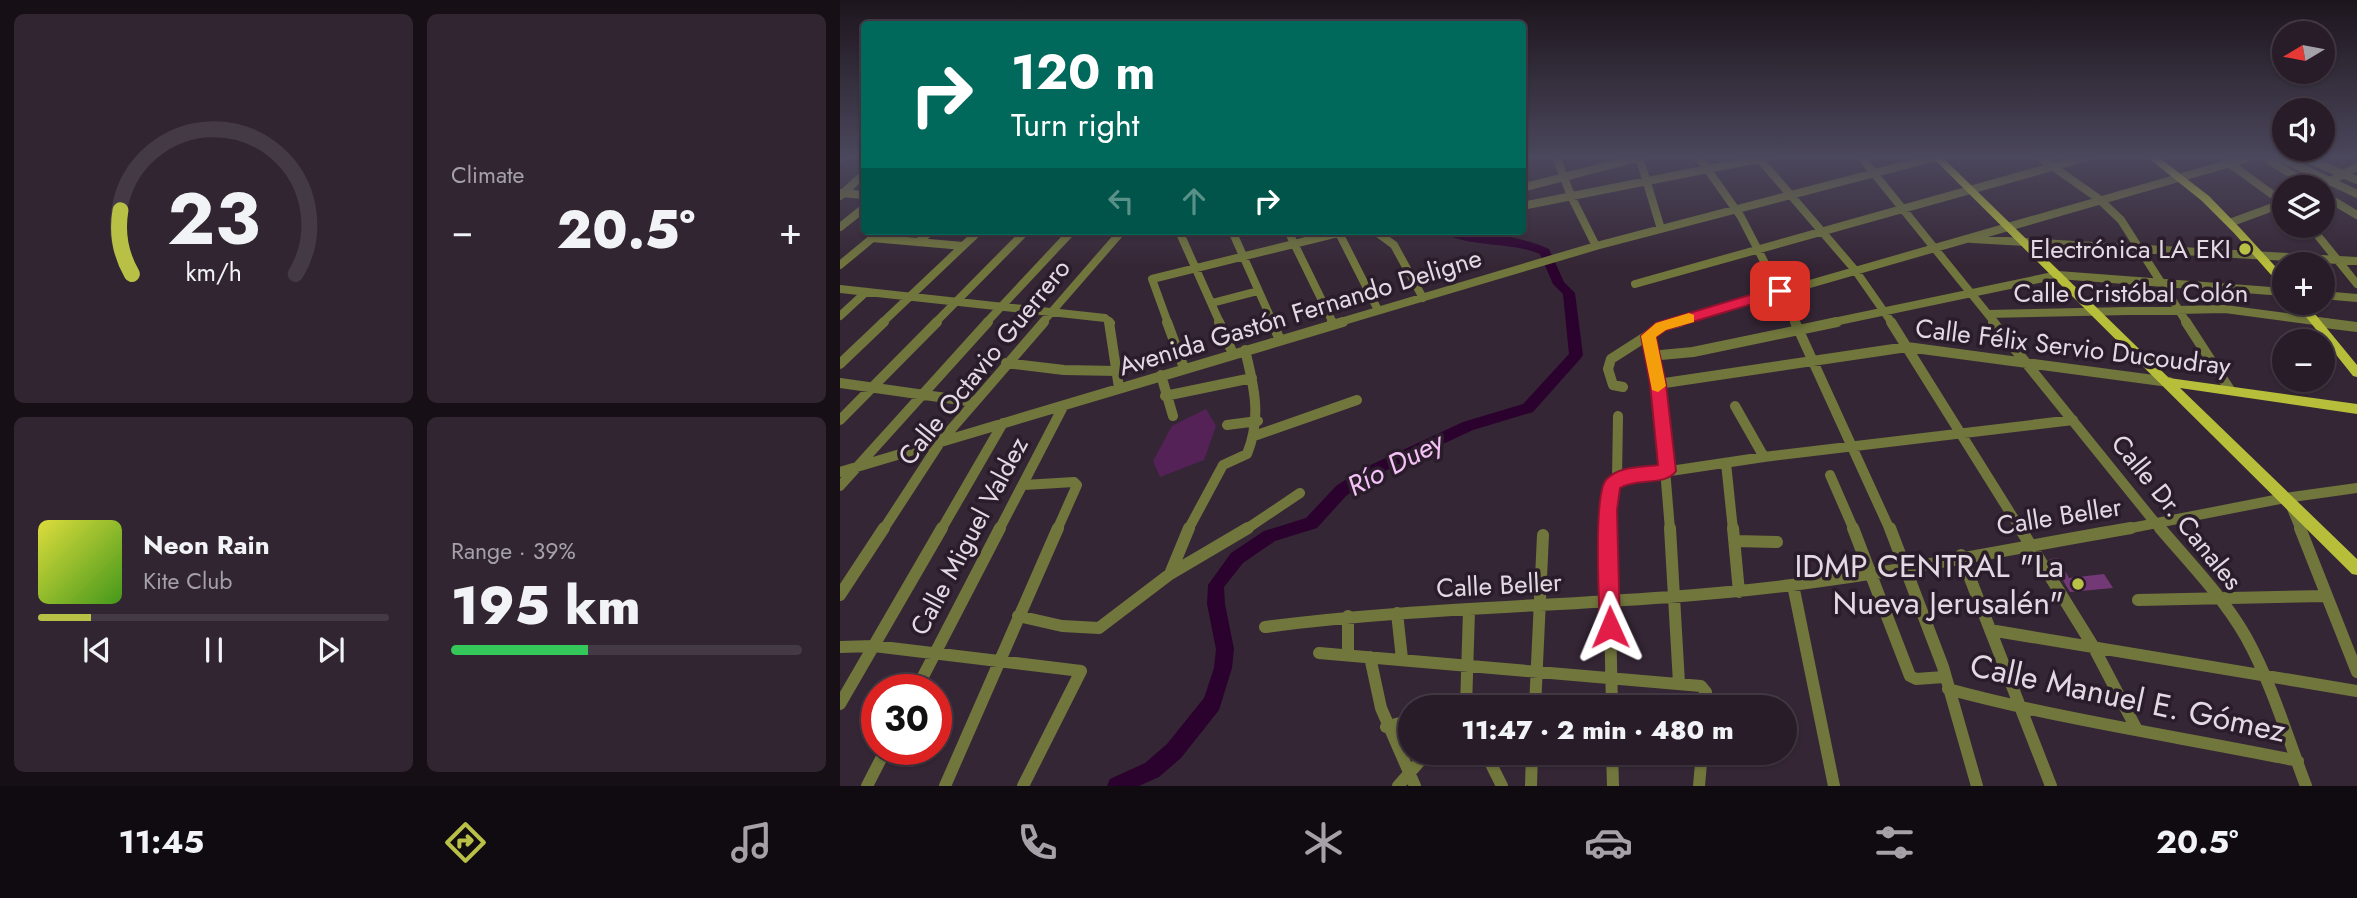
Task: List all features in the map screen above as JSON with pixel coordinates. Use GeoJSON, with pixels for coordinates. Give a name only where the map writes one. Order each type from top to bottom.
{"type":"FeatureCollection","features":[{"type":"Feature","properties":{"kind":"main road"},"geometry":{"type":"LineString","coordinates":[[1973,193],[2357,569]]}},
{"type":"Feature","properties":{"kind":"main road"},"geometry":{"type":"LineString","coordinates":[[2200,193],[2232,222],[2272,269]]}},
{"type":"Feature","properties":{"kind":"main road"},"geometry":{"type":"LineString","coordinates":[[2309,315],[2357,373]]}},
{"type":"Feature","properties":{"kind":"main road","name":"Calle Félix Servio Ducoudray"},"geometry":{"type":"LineString","coordinates":[[2168,382],[2357,409]]}},
{"type":"Feature","properties":{"kind":"street"},"geometry":{"type":"LineString","coordinates":[[1571,193],[1596,246]]}},
{"type":"Feature","properties":{"kind":"street"},"geometry":{"type":"LineString","coordinates":[[1526,205],[1589,193]]}},
{"type":"Feature","properties":{"kind":"street"},"geometry":{"type":"LineString","coordinates":[[1650,193],[1661,229]]}},
{"type":"Feature","properties":{"kind":"street"},"geometry":{"type":"LineString","coordinates":[[1726,193],[1761,248],[1797,328],[1815,360],[1908,567],[1977,786]]}},
{"type":"Feature","properties":{"kind":"street"},"geometry":{"type":"LineString","coordinates":[[1787,193],[1855,270],[1884,310],[2093,646],[2136,728]]}},
{"type":"Feature","properties":{"kind":"street","name":"Avenida Gastón Fernando Deligne"},"geometry":{"type":"LineString","coordinates":[[840,472],[1499,274],[1802,193]]}},
{"type":"Feature","properties":{"kind":"street","name":"Calle Dr. Canales"},"geometry":{"type":"LineString","coordinates":[[1890,193],[2218,598],[2245,636],[2265,677],[2306,786]]}},
{"type":"Feature","properties":{"kind":"street"},"geometry":{"type":"LineString","coordinates":[[1635,284],[1965,193]]}},
{"type":"Feature","properties":{"kind":"street"},"geometry":{"type":"LineString","coordinates":[[2090,193],[2121,220],[2230,390]]}},
{"type":"Feature","properties":{"kind":"street"},"geometry":{"type":"LineString","coordinates":[[1623,387],[1613,384],[1610,379],[1611,359],[1661,327],[2121,193]]}},
{"type":"Feature","properties":{"kind":"street"},"geometry":{"type":"LineString","coordinates":[[841,194],[861,195]]}},
{"type":"Feature","properties":{"kind":"street"},"geometry":{"type":"LineString","coordinates":[[2335,202],[2357,215]]}},
{"type":"Feature","properties":{"kind":"street"},"geometry":{"type":"LineString","coordinates":[[2232,222],[2272,207]]}},
{"type":"Feature","properties":{"kind":"street"},"geometry":{"type":"LineString","coordinates":[[840,227],[861,210]]}},
{"type":"Feature","properties":{"kind":"street"},"geometry":{"type":"LineString","coordinates":[[840,265],[876,235]]}},
{"type":"Feature","properties":{"kind":"street"},"geometry":{"type":"LineString","coordinates":[[918,242],[926,235]]}},
{"type":"Feature","properties":{"kind":"street"},"geometry":{"type":"LineString","coordinates":[[840,364],[975,235]]}},
{"type":"Feature","properties":{"kind":"street"},"geometry":{"type":"LineString","coordinates":[[840,420],[1022,235]]}},
{"type":"Feature","properties":{"kind":"street"},"geometry":{"type":"LineString","coordinates":[[840,486],[852,468],[1068,235]]}},
{"type":"Feature","properties":{"kind":"street","name":"Calle Octavio Guerrero"},"geometry":{"type":"LineString","coordinates":[[840,595],[942,441],[1006,363],[1119,235]]}},
{"type":"Feature","properties":{"kind":"street"},"geometry":{"type":"LineString","coordinates":[[1181,235],[1233,354]]}},
{"type":"Feature","properties":{"kind":"street"},"geometry":{"type":"LineString","coordinates":[[1234,235],[1280,340]]}},
{"type":"Feature","properties":{"kind":"street"},"geometry":{"type":"LineString","coordinates":[[1290,235],[1333,324]]}},
{"type":"Feature","properties":{"kind":"street"},"geometry":{"type":"LineString","coordinates":[[1184,368],[1151,280],[1195,266],[1329,235]]}},
{"type":"Feature","properties":{"kind":"street"},"geometry":{"type":"LineString","coordinates":[[1342,235],[1378,310]]}},
{"type":"Feature","properties":{"kind":"street"},"geometry":{"type":"LineString","coordinates":[[1380,235],[1394,245],[1423,298]]}},
{"type":"Feature","properties":{"kind":"street"},"geometry":{"type":"LineString","coordinates":[[872,238],[963,246]]}},
{"type":"Feature","properties":{"kind":"street"},"geometry":{"type":"LineString","coordinates":[[1964,238],[2357,261]]}},
{"type":"Feature","properties":{"kind":"street"},"geometry":{"type":"LineString","coordinates":[[2321,238],[2357,284]]}},
{"type":"Feature","properties":{"kind":"street"},"geometry":{"type":"LineString","coordinates":[[1650,356],[1693,352],[2058,275],[2272,291]]}},
{"type":"Feature","properties":{"kind":"street"},"geometry":{"type":"LineString","coordinates":[[840,289],[1109,320],[1119,388]]}},
{"type":"Feature","properties":{"kind":"street"},"geometry":{"type":"LineString","coordinates":[[1212,303],[1258,291]]}},
{"type":"Feature","properties":{"kind":"street"},"geometry":{"type":"LineString","coordinates":[[840,317],[866,292]]}},
{"type":"Feature","properties":{"kind":"street"},"geometry":{"type":"LineString","coordinates":[[2335,296],[2357,298]]}},
{"type":"Feature","properties":{"kind":"street","name":"Calle Cristóbal Colón"},"geometry":{"type":"LineString","coordinates":[[1988,314],[2225,309],[2357,327]]}},
{"type":"Feature","properties":{"kind":"street"},"geometry":{"type":"LineString","coordinates":[[1648,336],[1650,356],[1658,384],[1667,471],[1679,683]]}},
{"type":"Feature","properties":{"kind":"street","name":"Calle Félix Servio Ducoudray"},"geometry":{"type":"LineString","coordinates":[[1658,384],[1907,347],[2031,366],[2168,382]]}},
{"type":"Feature","properties":{"kind":"street"},"geometry":{"type":"LineString","coordinates":[[1170,574],[1178,548],[1223,465],[1247,454],[1256,435],[1258,421],[1245,350]]}},
{"type":"Feature","properties":{"kind":"street"},"geometry":{"type":"LineString","coordinates":[[1006,363],[1064,370],[1117,371]]}},
{"type":"Feature","properties":{"kind":"street"},"geometry":{"type":"LineString","coordinates":[[1161,375],[1172,416]]}},
{"type":"Feature","properties":{"kind":"street"},"geometry":{"type":"LineString","coordinates":[[1165,396],[1252,378]]}},
{"type":"Feature","properties":{"kind":"street"},"geometry":{"type":"LineString","coordinates":[[840,383],[974,402]]}},
{"type":"Feature","properties":{"kind":"street"},"geometry":{"type":"LineString","coordinates":[[1256,435],[1357,400]]}},
{"type":"Feature","properties":{"kind":"street","name":"Calle Miguel Valdez"},"geometry":{"type":"LineString","coordinates":[[924,674],[1065,405]]}},
{"type":"Feature","properties":{"kind":"street"},"geometry":{"type":"LineString","coordinates":[[1735,406],[1764,457]]}},
{"type":"Feature","properties":{"kind":"street"},"geometry":{"type":"LineString","coordinates":[[1612,695],[1608,510],[1614,482],[1618,416]]}},
{"type":"Feature","properties":{"kind":"street"},"geometry":{"type":"LineString","coordinates":[[1614,482],[1667,471],[1764,457],[2073,419]]}},
{"type":"Feature","properties":{"kind":"street"},"geometry":{"type":"LineString","coordinates":[[1227,425],[1258,421]]}},
{"type":"Feature","properties":{"kind":"street"},"geometry":{"type":"LineString","coordinates":[[840,704],[1003,424]]}},
{"type":"Feature","properties":{"kind":"street"},"geometry":{"type":"LineString","coordinates":[[1726,463],[1739,592]]}},
{"type":"Feature","properties":{"kind":"street"},"geometry":{"type":"LineString","coordinates":[[1830,475],[1872,573]]}},
{"type":"Feature","properties":{"kind":"street"},"geometry":{"type":"LineString","coordinates":[[946,786],[1077,485],[1074,482],[1024,485]]}},
{"type":"Feature","properties":{"kind":"street","name":"Calle Beller"},"geometry":{"type":"LineString","coordinates":[[1265,627],[1348,616],[1739,592],[1908,567],[2028,543],[2156,524],[2357,488]]}},
{"type":"Feature","properties":{"kind":"street"},"geometry":{"type":"LineString","coordinates":[[1018,616],[1062,625],[1099,628],[1170,574],[1273,513],[1300,493]]}},
{"type":"Feature","properties":{"kind":"street"},"geometry":{"type":"LineString","coordinates":[[2287,500],[2357,672]]}},
{"type":"Feature","properties":{"kind":"street"},"geometry":{"type":"LineString","coordinates":[[1536,695],[1543,535]]}},
{"type":"Feature","properties":{"kind":"street"},"geometry":{"type":"LineString","coordinates":[[1735,541],[1777,542]]}},
{"type":"Feature","properties":{"kind":"street"},"geometry":{"type":"LineString","coordinates":[[1961,555],[2051,786]]}},
{"type":"Feature","properties":{"kind":"street","name":"Calle Manuel E. Gómez"},"geometry":{"type":"LineString","coordinates":[[1872,573],[1910,676],[1916,679],[1946,683],[2021,709],[2136,728],[2298,761]]}},
{"type":"Feature","properties":{"kind":"street"},"geometry":{"type":"LineString","coordinates":[[1793,585],[1834,786]]}},
{"type":"Feature","properties":{"kind":"street"},"geometry":{"type":"LineString","coordinates":[[2138,600],[2325,596]]}},
{"type":"Feature","properties":{"kind":"street"},"geometry":{"type":"LineString","coordinates":[[1466,695],[1469,610]]}},
{"type":"Feature","properties":{"kind":"street"},"geometry":{"type":"LineString","coordinates":[[1397,613],[1402,660]]}},
{"type":"Feature","properties":{"kind":"street"},"geometry":{"type":"LineString","coordinates":[[1348,616],[1348,655]]}},
{"type":"Feature","properties":{"kind":"street"},"geometry":{"type":"LineString","coordinates":[[1990,630],[2357,691]]}},
{"type":"Feature","properties":{"kind":"street"},"geometry":{"type":"LineString","coordinates":[[840,647],[874,646],[1082,672],[1023,786]]}},
{"type":"Feature","properties":{"kind":"street"},"geometry":{"type":"LineString","coordinates":[[1318,653],[1679,683],[1705,688],[1705,695]]}},
{"type":"Feature","properties":{"kind":"street"},"geometry":{"type":"LineString","coordinates":[[1370,657],[1372,679],[1386,727],[1415,786]]}},
{"type":"Feature","properties":{"kind":"street"},"geometry":{"type":"LineString","coordinates":[[1386,727],[1398,723]]}},
{"type":"Feature","properties":{"kind":"street"},"geometry":{"type":"LineString","coordinates":[[867,786],[878,765]]}},
{"type":"Feature","properties":{"kind":"street"},"geometry":{"type":"LineString","coordinates":[[1398,786],[1416,765]]}},
{"type":"Feature","properties":{"kind":"street"},"geometry":{"type":"LineString","coordinates":[[1492,765],[1502,786]]}},
{"type":"Feature","properties":{"kind":"street"},"geometry":{"type":"LineString","coordinates":[[1531,786],[1532,765]]}},
{"type":"Feature","properties":{"kind":"street"},"geometry":{"type":"LineString","coordinates":[[1612,765],[1613,786]]}},
{"type":"Feature","properties":{"kind":"street"},"geometry":{"type":"LineString","coordinates":[[1699,786],[1701,765]]}},
{"type":"Feature","properties":{"kind":"shaded area"},"geometry":{"type":"Polygon","coordinates":[[[1206,409],[1216,426],[1204,460],[1160,477],[1153,461],[1172,426],[1206,409]]]}},
{"type":"Feature","properties":{"kind":"building"},"geometry":{"type":"Polygon","coordinates":[[[2058,558],[2069,578],[2104,574],[2113,588],[2070,592],[2050,559],[2058,558]]]}},
{"type":"Feature","properties":{"kind":"waterway","name":"Río Duey"},"geometry":{"type":"LineString","coordinates":[[1117,786],[1152,770],[1174,751],[1212,703],[1223,668],[1225,649],[1216,604],[1216,585],[1237,558],[1270,536],[1311,523],[1341,491],[1367,473],[1468,426],[1528,408],[1576,355],[1569,293],[1559,284],[1545,252],[1521,243],[1460,235]]}},
{"type":"Feature","properties":{"kind":"slow traffic"},"geometry":{"type":"LineString","coordinates":[[1658,386],[1648,336],[1661,327],[1689,318]]}},
{"type":"Feature","properties":{"kind":"place","name":"Electrónica LA EKI"},"geometry":{"type":"Point","coordinates":[2245,249]}},
{"type":"Feature","properties":{"kind":"place","name":"IDMP CENTRAL \"La Nueva Jerusalén\""},"geometry":{"type":"Point","coordinates":[2078,584]}},
{"type":"Feature","properties":{"kind":"route"},"geometry":{"type":"LineString","coordinates":[[1610,627],[1608,510],[1612,484],[1624,477],[1667,471],[1658,384],[1650,356],[1648,336],[1661,327],[1780,291]]}}]}
